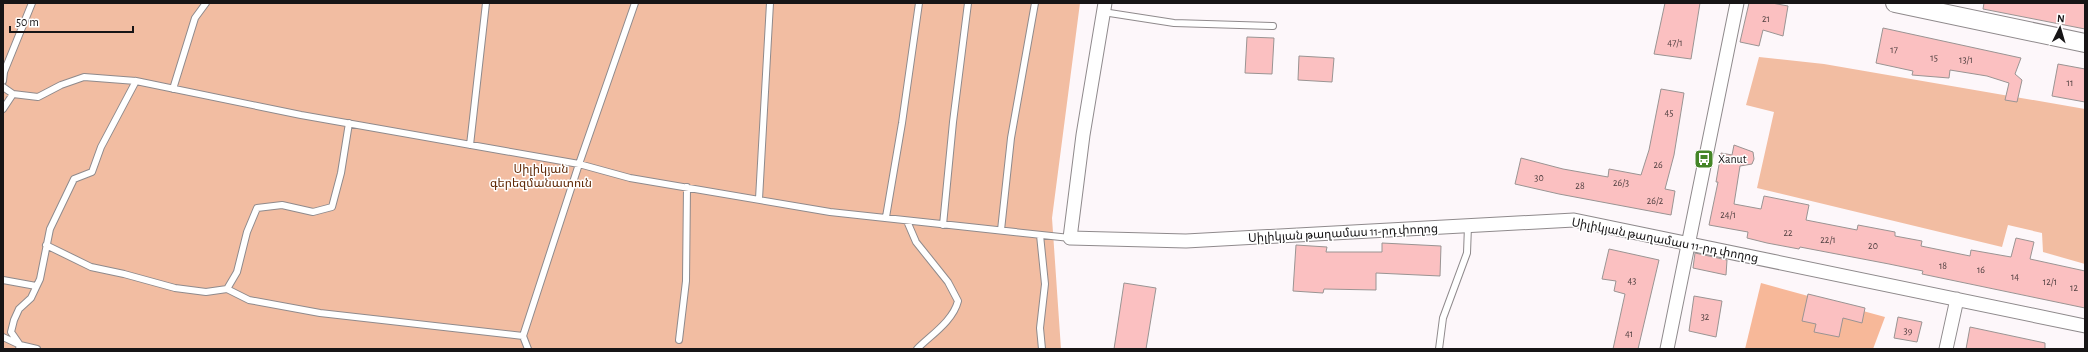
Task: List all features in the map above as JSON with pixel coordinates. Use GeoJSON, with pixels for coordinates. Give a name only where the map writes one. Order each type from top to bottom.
{"type":"FeatureCollection","features":[{"type":"Feature","properties":{"kind":"main road"},"geometry":{"type":"LineString","coordinates":[[1895,3],[2085,42]]}},
{"type":"Feature","properties":{"kind":"street"},"geometry":{"type":"LineString","coordinates":[[1667,349],[1737,3]]}},
{"type":"Feature","properties":{"kind":"street"},"geometry":{"type":"LineString","coordinates":[[1070,238],[1083,134],[1104,7]]}},
{"type":"Feature","properties":{"kind":"street","name":"Սիլիկյան թաղամաս 11-րդ փողոց"},"geometry":{"type":"LineString","coordinates":[[1070,238],[1186,241],[1574,220],[2085,326]]}},
{"type":"Feature","properties":{"kind":"street"},"geometry":{"type":"LineString","coordinates":[[1946,349],[1957,299]]}},
{"type":"Feature","properties":{"kind":"lane"},"geometry":{"type":"LineString","coordinates":[[3,81],[4,72],[32,3]]}},
{"type":"Feature","properties":{"kind":"lane"},"geometry":{"type":"LineString","coordinates":[[173,89],[195,18],[206,3]]}},
{"type":"Feature","properties":{"kind":"lane"},"geometry":{"type":"LineString","coordinates":[[470,145],[486,3]]}},
{"type":"Feature","properties":{"kind":"lane"},"geometry":{"type":"LineString","coordinates":[[528,349],[523,336],[579,164],[635,3]]}},
{"type":"Feature","properties":{"kind":"lane"},"geometry":{"type":"LineString","coordinates":[[759,199],[770,3]]}},
{"type":"Feature","properties":{"kind":"lane"},"geometry":{"type":"LineString","coordinates":[[886,217],[902,122],[919,3]]}},
{"type":"Feature","properties":{"kind":"lane"},"geometry":{"type":"LineString","coordinates":[[942,225],[968,3]]}},
{"type":"Feature","properties":{"kind":"lane"},"geometry":{"type":"LineString","coordinates":[[1001,230],[1011,138],[1034,3]]}},
{"type":"Feature","properties":{"kind":"lane"},"geometry":{"type":"LineString","coordinates":[[1104,7],[1174,23],[1273,26]]}},
{"type":"Feature","properties":{"kind":"lane"},"geometry":{"type":"LineString","coordinates":[[3,87],[13,94],[38,97],[61,85],[84,77],[136,81],[348,123],[579,164],[630,178],[830,212],[1070,238]]}},
{"type":"Feature","properties":{"kind":"lane"},"geometry":{"type":"LineString","coordinates":[[19,347],[11,332],[14,320],[20,309],[31,298],[40,279],[46,245],[56,215],[74,179],[92,172],[101,147],[136,81]]}},
{"type":"Feature","properties":{"kind":"lane"},"geometry":{"type":"LineString","coordinates":[[3,109],[13,94]]}},
{"type":"Feature","properties":{"kind":"lane"},"geometry":{"type":"LineString","coordinates":[[227,289],[237,272],[247,232],[257,208],[282,205],[313,212],[332,207],[341,173],[348,123]]}},
{"type":"Feature","properties":{"kind":"lane"},"geometry":{"type":"LineString","coordinates":[[679,340],[686,281],[687,187]]}},
{"type":"Feature","properties":{"kind":"lane"},"geometry":{"type":"LineString","coordinates":[[907,221],[916,242],[948,282],[958,301],[956,310],[917,349]]}},
{"type":"Feature","properties":{"kind":"lane"},"geometry":{"type":"LineString","coordinates":[[1439,349],[1443,318],[1467,253],[1468,226]]}},
{"type":"Feature","properties":{"kind":"lane"},"geometry":{"type":"LineString","coordinates":[[1040,235],[1045,284],[1040,328],[1042,349]]}},
{"type":"Feature","properties":{"kind":"lane"},"geometry":{"type":"LineString","coordinates":[[46,245],[91,267],[175,288],[206,292],[227,289],[249,300],[320,312],[523,336]]}},
{"type":"Feature","properties":{"kind":"lane"},"geometry":{"type":"LineString","coordinates":[[3,280],[36,286]]}},
{"type":"Feature","properties":{"kind":"lane"},"geometry":{"type":"LineString","coordinates":[[3,337],[19,347],[37,349]]}},
{"type":"Feature","properties":{"kind":"green space","name":"Սիլիկյան գերեզմանատուն"},"geometry":{"type":"Polygon","coordinates":[[[3,3],[1080,3],[1052,218],[1061,349],[3,349],[3,3]]]}},
{"type":"Feature","properties":{"kind":"green space"},"geometry":{"type":"Polygon","coordinates":[[[1759,57],[1824,64],[2085,109],[2085,264],[2043,252],[2042,233],[2008,225],[2002,247],[1757,188],[1774,112],[1746,105],[1759,57]]]}},
{"type":"Feature","properties":{"kind":"shaded area"},"geometry":{"type":"Polygon","coordinates":[[[1761,283],[1885,317],[1873,349],[1745,349],[1761,283]]]}},
{"type":"Feature","properties":{"kind":"building"},"geometry":{"type":"Polygon","coordinates":[[[1665,3],[1700,3],[1691,59],[1654,54],[1665,3]]]}},
{"type":"Feature","properties":{"kind":"building"},"geometry":{"type":"Polygon","coordinates":[[[1749,3],[1772,3],[1788,6],[1783,36],[1763,30],[1759,46],[1740,42],[1749,3]]]}},
{"type":"Feature","properties":{"kind":"building"},"geometry":{"type":"Polygon","coordinates":[[[1984,3],[2085,3],[2085,29],[1983,9],[1984,3]]]}},
{"type":"Feature","properties":{"kind":"building"},"geometry":{"type":"Polygon","coordinates":[[[1883,28],[2021,58],[2015,74],[2022,80],[2017,102],[2005,100],[2009,83],[1987,76],[1950,70],[1949,78],[1912,75],[1913,71],[1876,63],[1883,28]]]}},
{"type":"Feature","properties":{"kind":"building"},"geometry":{"type":"Polygon","coordinates":[[[1247,37],[1274,38],[1272,74],[1245,73],[1247,37]]]}},
{"type":"Feature","properties":{"kind":"building"},"geometry":{"type":"Polygon","coordinates":[[[1299,56],[1334,58],[1332,82],[1298,80],[1299,56]]]}},
{"type":"Feature","properties":{"kind":"building"},"geometry":{"type":"Polygon","coordinates":[[[2058,64],[2085,69],[2085,102],[2052,96],[2058,64]]]}},
{"type":"Feature","properties":{"kind":"building"},"geometry":{"type":"Polygon","coordinates":[[[1661,89],[1684,93],[1674,155],[1665,189],[1675,191],[1671,215],[1559,194],[1515,184],[1521,158],[1563,169],[1608,177],[1609,169],[1641,175],[1649,150],[1661,89]]]}},
{"type":"Feature","properties":{"kind":"building"},"geometry":{"type":"Polygon","coordinates":[[[1734,145],[1753,152],[1754,159],[1752,164],[1740,166],[1734,204],[1761,209],[1764,196],[1809,205],[1806,220],[1857,230],[1858,225],[1895,232],[1895,236],[1922,241],[1921,246],[1970,256],[1971,250],[2011,257],[2016,238],[2034,242],[2030,259],[2085,271],[2085,308],[1922,274],[1923,271],[1889,264],[1800,247],[1799,249],[1767,243],[1747,238],[1748,232],[1709,225],[1718,182],[1716,182],[1721,153],[1732,155],[1734,145]]]}},
{"type":"Feature","properties":{"kind":"building"},"geometry":{"type":"Polygon","coordinates":[[[1382,243],[1441,246],[1440,276],[1376,273],[1376,290],[1324,289],[1323,293],[1293,291],[1296,245],[1327,247],[1326,252],[1382,252],[1382,243]]]}},
{"type":"Feature","properties":{"kind":"building"},"geometry":{"type":"Polygon","coordinates":[[[1609,249],[1659,260],[1638,349],[1613,349],[1625,294],[1614,291],[1616,281],[1602,279],[1609,249]]]}},
{"type":"Feature","properties":{"kind":"building"},"geometry":{"type":"Polygon","coordinates":[[[1695,253],[1727,260],[1726,275],[1693,268],[1695,253]]]}},
{"type":"Feature","properties":{"kind":"building"},"geometry":{"type":"Polygon","coordinates":[[[1124,283],[1156,288],[1146,349],[1114,349],[1124,283]]]}},
{"type":"Feature","properties":{"kind":"building"},"geometry":{"type":"Polygon","coordinates":[[[1808,294],[1865,308],[1862,323],[1843,318],[1839,337],[1814,332],[1816,324],[1802,321],[1808,294]]]}},
{"type":"Feature","properties":{"kind":"building"},"geometry":{"type":"Polygon","coordinates":[[[1694,296],[1722,301],[1716,337],[1689,331],[1694,296]]]}},
{"type":"Feature","properties":{"kind":"building"},"geometry":{"type":"Polygon","coordinates":[[[1898,317],[1922,322],[1917,342],[1894,338],[1898,317]]]}},
{"type":"Feature","properties":{"kind":"building"},"geometry":{"type":"Polygon","coordinates":[[[1970,327],[2045,343],[2045,349],[1966,349],[1970,327]]]}},
{"type":"Feature","properties":{"kind":"place","name":"Xanut"},"geometry":{"type":"Point","coordinates":[1704,159]}}]}
